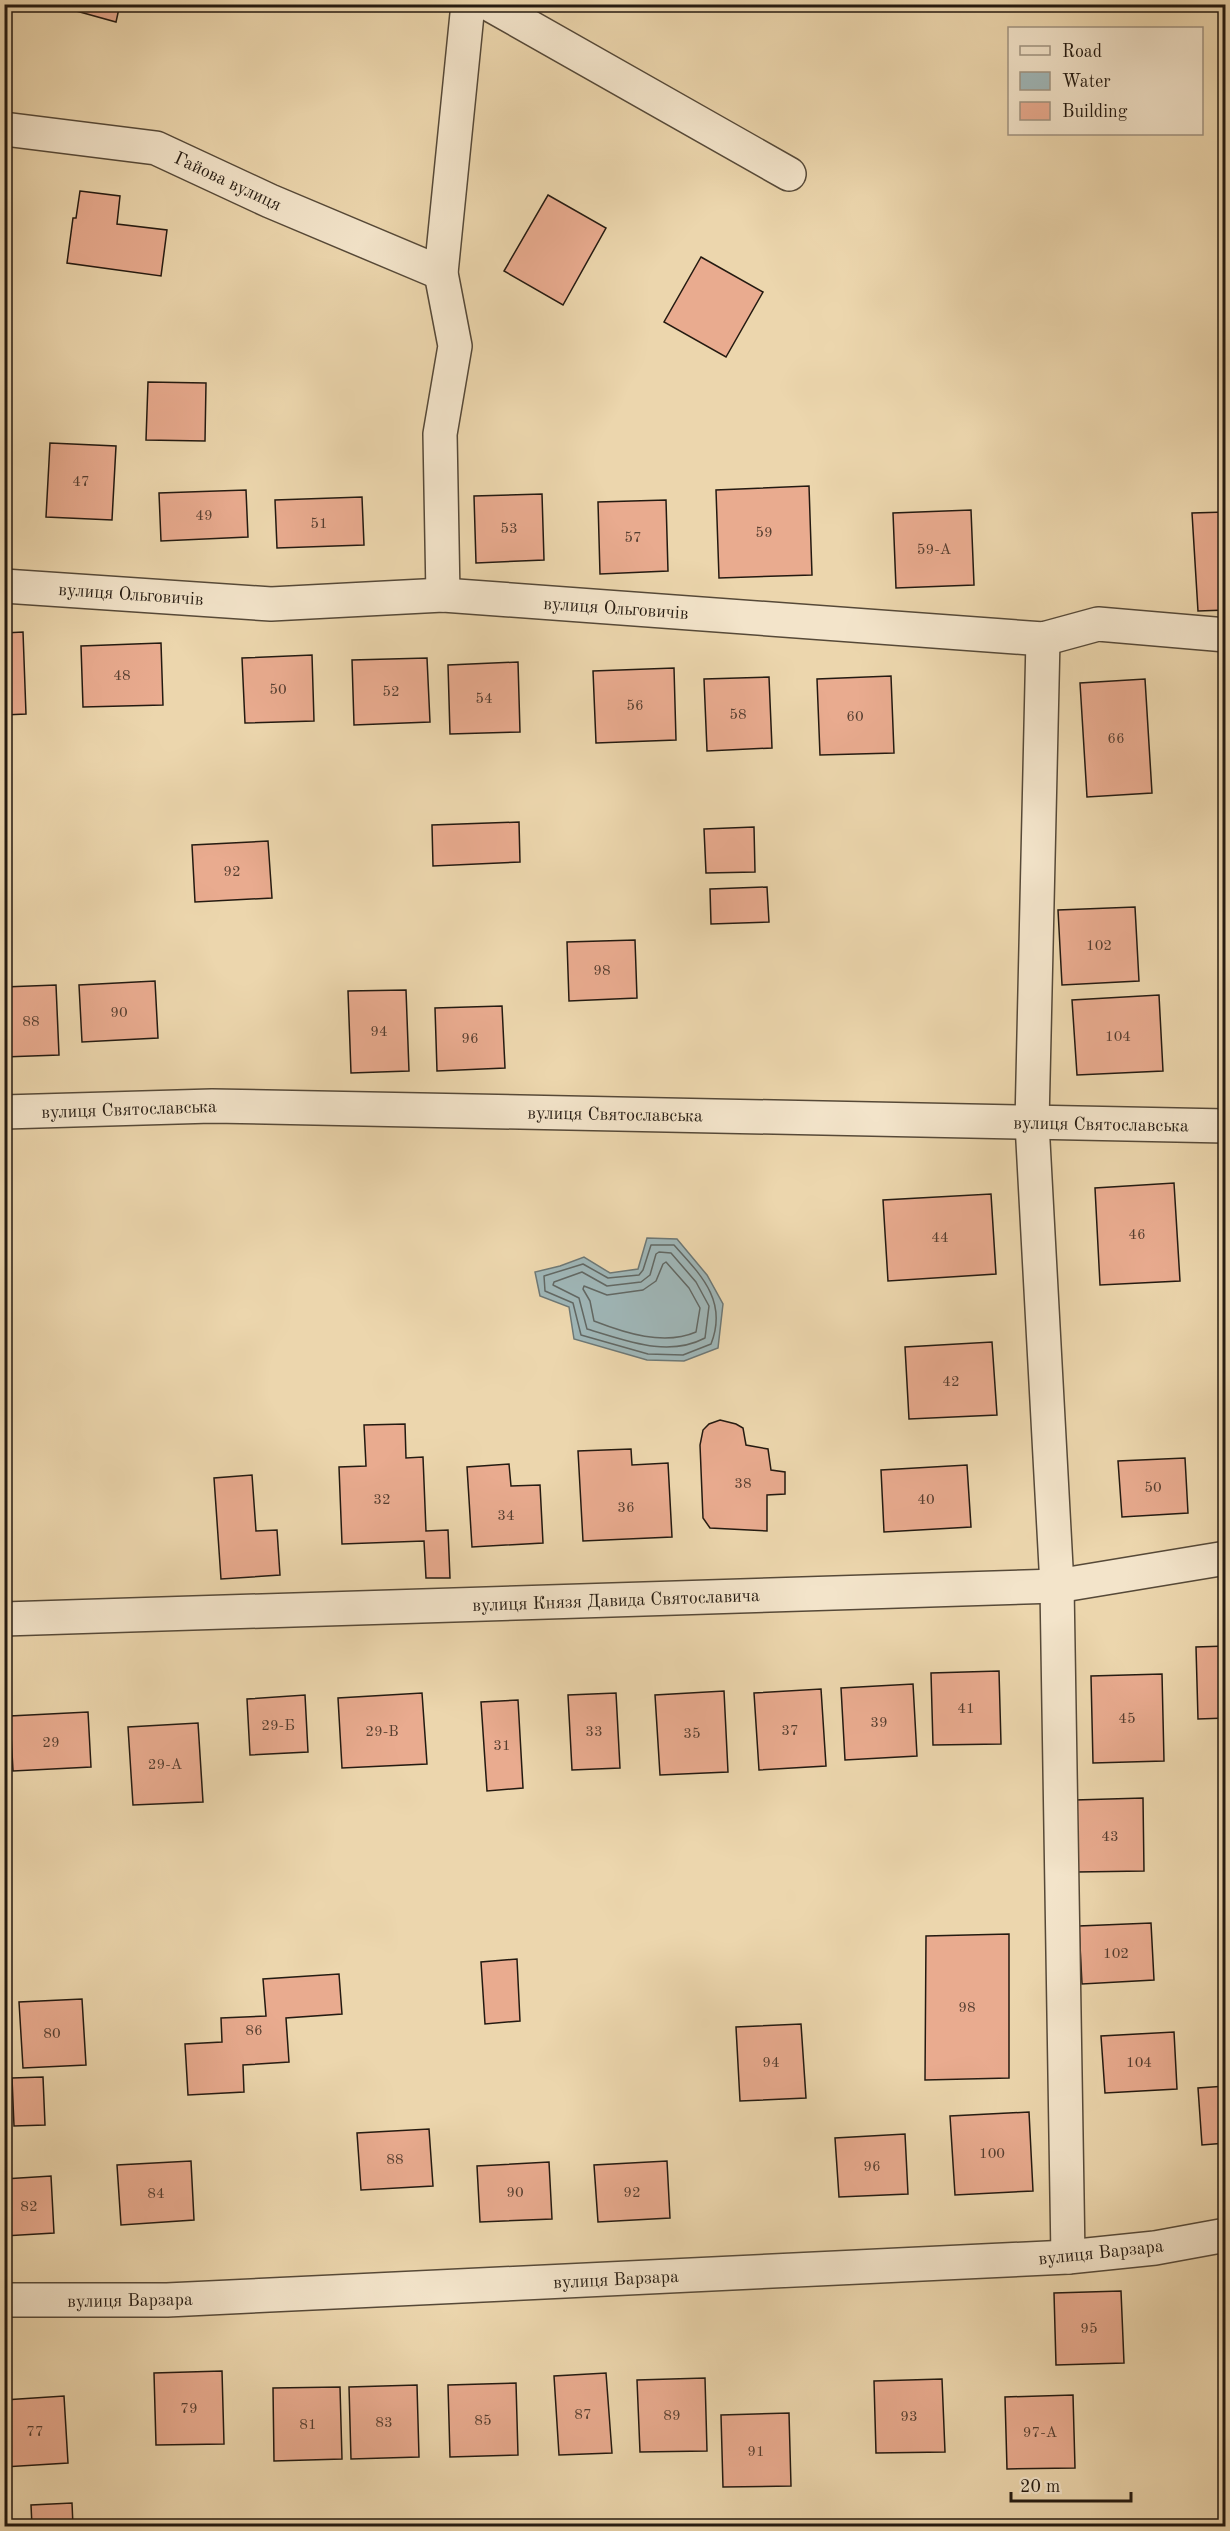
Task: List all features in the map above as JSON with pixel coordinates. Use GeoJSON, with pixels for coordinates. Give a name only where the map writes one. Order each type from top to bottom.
{"type":"FeatureCollection","features":[{"type":"Feature","properties":{"kind":"street"},"geometry":{"type":"LineString","coordinates":[[443,595],[440,434],[455,346],[441,273],[468,4]]}},
{"type":"Feature","properties":{"kind":"street"},"geometry":{"type":"LineString","coordinates":[[489,4],[789,174]]}},
{"type":"Feature","properties":{"kind":"street","name":"Гайова вулиця"},"geometry":{"type":"LineString","coordinates":[[4,129],[156,148],[270,201],[441,273]]}},
{"type":"Feature","properties":{"kind":"street","name":"вулиця Ольговичів"},"geometry":{"type":"LineString","coordinates":[[4,586],[271,604],[443,595],[1043,639],[1098,624],[1226,635]]}},
{"type":"Feature","properties":{"kind":"street"},"geometry":{"type":"LineString","coordinates":[[1043,639],[1032,1123],[1057,1586],[1068,2257]]}},
{"type":"Feature","properties":{"kind":"street","name":"вулиця Святославська"},"geometry":{"type":"LineString","coordinates":[[4,1112],[212,1106],[1226,1126]]}},
{"type":"Feature","properties":{"kind":"street","name":"вулиця Князя Давида Святославича"},"geometry":{"type":"LineString","coordinates":[[4,1619],[1057,1586],[1226,1558]]}},
{"type":"Feature","properties":{"kind":"street","name":"вулиця Варзара"},"geometry":{"type":"LineString","coordinates":[[4,2301],[167,2300],[1068,2257],[1155,2248],[1226,2235]]}},
{"type":"Feature","properties":{"kind":"water"},"geometry":{"type":"Polygon","coordinates":[[[647,1238],[677,1239],[707,1275],[723,1304],[718,1348],[684,1361],[647,1360],[574,1339],[569,1307],[540,1296],[535,1272],[584,1257],[610,1273],[638,1269],[647,1238]]]}},
{"type":"Feature","properties":{"kind":"building"},"geometry":{"type":"Polygon","coordinates":[[[51,4],[120,4],[116,22],[51,4]]]}},
{"type":"Feature","properties":{"kind":"building"},"geometry":{"type":"Polygon","coordinates":[[[80,191],[120,196],[117,224],[167,230],[161,276],[67,263],[73,218],[76,218],[80,191]]]}},
{"type":"Feature","properties":{"kind":"building"},"geometry":{"type":"Polygon","coordinates":[[[548,195],[606,228],[563,305],[504,271],[548,195]]]}},
{"type":"Feature","properties":{"kind":"building"},"geometry":{"type":"Polygon","coordinates":[[[701,257],[763,292],[726,357],[664,322],[701,257]]]}},
{"type":"Feature","properties":{"kind":"building"},"geometry":{"type":"Polygon","coordinates":[[[148,382],[206,383],[205,441],[146,440],[148,382]]]}},
{"type":"Feature","properties":{"kind":"building"},"geometry":{"type":"Polygon","coordinates":[[[50,443],[116,446],[112,520],[46,517],[50,443]]]}},
{"type":"Feature","properties":{"kind":"building"},"geometry":{"type":"Polygon","coordinates":[[[809,486],[812,575],[719,578],[716,490],[809,486]]]}},
{"type":"Feature","properties":{"kind":"building"},"geometry":{"type":"Polygon","coordinates":[[[246,490],[248,537],[161,541],[159,493],[246,490]]]}},
{"type":"Feature","properties":{"kind":"building"},"geometry":{"type":"Polygon","coordinates":[[[542,494],[544,560],[476,563],[474,496],[542,494]]]}},
{"type":"Feature","properties":{"kind":"building"},"geometry":{"type":"Polygon","coordinates":[[[362,497],[364,545],[277,548],[275,500],[362,497]]]}},
{"type":"Feature","properties":{"kind":"building"},"geometry":{"type":"Polygon","coordinates":[[[666,500],[668,571],[600,574],[598,502],[666,500]]]}},
{"type":"Feature","properties":{"kind":"building"},"geometry":{"type":"Polygon","coordinates":[[[971,510],[974,585],[896,588],[893,513],[971,510]]]}},
{"type":"Feature","properties":{"kind":"building"},"geometry":{"type":"Polygon","coordinates":[[[1226,512],[1226,610],[1198,611],[1192,513],[1226,512]]]}},
{"type":"Feature","properties":{"kind":"building"},"geometry":{"type":"Polygon","coordinates":[[[23,632],[26,714],[4,715],[4,633],[23,632]]]}},
{"type":"Feature","properties":{"kind":"building"},"geometry":{"type":"Polygon","coordinates":[[[161,643],[163,705],[83,707],[81,646],[161,643]]]}},
{"type":"Feature","properties":{"kind":"building"},"geometry":{"type":"Polygon","coordinates":[[[312,655],[314,721],[245,723],[242,658],[312,655]]]}},
{"type":"Feature","properties":{"kind":"building"},"geometry":{"type":"Polygon","coordinates":[[[427,658],[430,722],[354,725],[352,660],[427,658]]]}},
{"type":"Feature","properties":{"kind":"building"},"geometry":{"type":"Polygon","coordinates":[[[518,662],[520,732],[450,734],[448,665],[518,662]]]}},
{"type":"Feature","properties":{"kind":"building"},"geometry":{"type":"Polygon","coordinates":[[[674,668],[676,740],[596,743],[593,671],[674,668]]]}},
{"type":"Feature","properties":{"kind":"building"},"geometry":{"type":"Polygon","coordinates":[[[891,676],[894,753],[820,755],[817,679],[891,676]]]}},
{"type":"Feature","properties":{"kind":"building"},"geometry":{"type":"Polygon","coordinates":[[[769,677],[772,748],[707,751],[704,679],[769,677]]]}},
{"type":"Feature","properties":{"kind":"building"},"geometry":{"type":"Polygon","coordinates":[[[1145,679],[1152,793],[1087,797],[1080,683],[1145,679]]]}},
{"type":"Feature","properties":{"kind":"building"},"geometry":{"type":"Polygon","coordinates":[[[519,822],[520,862],[433,866],[432,825],[519,822]]]}},
{"type":"Feature","properties":{"kind":"building"},"geometry":{"type":"Polygon","coordinates":[[[754,827],[755,872],[706,873],[704,829],[754,827]]]}},
{"type":"Feature","properties":{"kind":"building"},"geometry":{"type":"Polygon","coordinates":[[[268,841],[272,898],[195,902],[192,845],[268,841]]]}},
{"type":"Feature","properties":{"kind":"building"},"geometry":{"type":"Polygon","coordinates":[[[767,887],[769,922],[711,924],[710,889],[767,887]]]}},
{"type":"Feature","properties":{"kind":"building"},"geometry":{"type":"Polygon","coordinates":[[[1135,907],[1139,981],[1062,985],[1058,910],[1135,907]]]}},
{"type":"Feature","properties":{"kind":"building"},"geometry":{"type":"Polygon","coordinates":[[[635,940],[637,998],[569,1001],[567,942],[635,940]]]}},
{"type":"Feature","properties":{"kind":"building"},"geometry":{"type":"Polygon","coordinates":[[[155,981],[158,1038],[82,1042],[79,985],[155,981]]]}},
{"type":"Feature","properties":{"kind":"building"},"geometry":{"type":"Polygon","coordinates":[[[56,985],[59,1055],[4,1057],[4,987],[56,985]]]}},
{"type":"Feature","properties":{"kind":"building"},"geometry":{"type":"Polygon","coordinates":[[[406,990],[409,1071],[351,1073],[348,991],[406,990]]]}},
{"type":"Feature","properties":{"kind":"building"},"geometry":{"type":"Polygon","coordinates":[[[1159,995],[1163,1071],[1077,1075],[1072,1000],[1159,995]]]}},
{"type":"Feature","properties":{"kind":"building"},"geometry":{"type":"Polygon","coordinates":[[[502,1006],[505,1068],[437,1071],[435,1008],[502,1006]]]}},
{"type":"Feature","properties":{"kind":"building"},"geometry":{"type":"Polygon","coordinates":[[[1174,1183],[1180,1281],[1100,1285],[1095,1188],[1174,1183]]]}},
{"type":"Feature","properties":{"kind":"building"},"geometry":{"type":"Polygon","coordinates":[[[991,1194],[996,1274],[888,1281],[883,1200],[991,1194]]]}},
{"type":"Feature","properties":{"kind":"building"},"geometry":{"type":"Polygon","coordinates":[[[992,1342],[997,1415],[909,1419],[905,1347],[992,1342]]]}},
{"type":"Feature","properties":{"kind":"building"},"geometry":{"type":"Polygon","coordinates":[[[720,1420],[743,1428],[746,1445],[768,1449],[771,1470],[785,1472],[785,1494],[767,1495],[767,1531],[710,1528],[703,1518],[700,1445],[703,1430],[709,1424],[720,1420]]]}},
{"type":"Feature","properties":{"kind":"building"},"geometry":{"type":"Polygon","coordinates":[[[405,1424],[406,1458],[423,1457],[426,1531],[448,1530],[450,1578],[426,1578],[424,1541],[342,1544],[339,1467],[366,1466],[364,1425],[405,1424]]]}},
{"type":"Feature","properties":{"kind":"building"},"geometry":{"type":"Polygon","coordinates":[[[631,1449],[632,1465],[668,1463],[672,1537],[583,1541],[578,1451],[631,1449]]]}},
{"type":"Feature","properties":{"kind":"building"},"geometry":{"type":"Polygon","coordinates":[[[1185,1458],[1188,1513],[1122,1517],[1118,1461],[1185,1458]]]}},
{"type":"Feature","properties":{"kind":"building"},"geometry":{"type":"Polygon","coordinates":[[[509,1464],[511,1486],[540,1485],[543,1543],[472,1547],[467,1467],[509,1464]]]}},
{"type":"Feature","properties":{"kind":"building"},"geometry":{"type":"Polygon","coordinates":[[[967,1465],[971,1527],[884,1532],[881,1470],[967,1465]]]}},
{"type":"Feature","properties":{"kind":"building"},"geometry":{"type":"Polygon","coordinates":[[[252,1475],[256,1531],[277,1530],[280,1575],[221,1579],[214,1478],[252,1475]]]}},
{"type":"Feature","properties":{"kind":"building"},"geometry":{"type":"Polygon","coordinates":[[[1226,1646],[1226,1718],[1198,1719],[1196,1647],[1226,1646]]]}},
{"type":"Feature","properties":{"kind":"building"},"geometry":{"type":"Polygon","coordinates":[[[999,1671],[1001,1744],[933,1745],[931,1673],[999,1671]]]}},
{"type":"Feature","properties":{"kind":"building"},"geometry":{"type":"Polygon","coordinates":[[[1162,1674],[1164,1761],[1093,1763],[1091,1676],[1162,1674]]]}},
{"type":"Feature","properties":{"kind":"building"},"geometry":{"type":"Polygon","coordinates":[[[913,1684],[917,1756],[845,1760],[841,1688],[913,1684]]]}},
{"type":"Feature","properties":{"kind":"building"},"geometry":{"type":"Polygon","coordinates":[[[821,1689],[826,1766],[759,1770],[754,1693],[821,1689]]]}},
{"type":"Feature","properties":{"kind":"building"},"geometry":{"type":"Polygon","coordinates":[[[724,1691],[728,1772],[660,1775],[655,1695],[724,1691]]]}},
{"type":"Feature","properties":{"kind":"building"},"geometry":{"type":"Polygon","coordinates":[[[422,1693],[427,1764],[342,1768],[338,1698],[422,1693]]]}},
{"type":"Feature","properties":{"kind":"building"},"geometry":{"type":"Polygon","coordinates":[[[616,1693],[620,1768],[572,1770],[568,1695],[616,1693]]]}},
{"type":"Feature","properties":{"kind":"building"},"geometry":{"type":"Polygon","coordinates":[[[305,1695],[308,1752],[250,1755],[247,1699],[305,1695]]]}},
{"type":"Feature","properties":{"kind":"building"},"geometry":{"type":"Polygon","coordinates":[[[518,1700],[523,1788],[487,1791],[481,1702],[518,1700]]]}},
{"type":"Feature","properties":{"kind":"building"},"geometry":{"type":"Polygon","coordinates":[[[88,1712],[91,1767],[13,1771],[10,1716],[88,1712]]]}},
{"type":"Feature","properties":{"kind":"building"},"geometry":{"type":"Polygon","coordinates":[[[198,1723],[203,1802],[133,1805],[128,1727],[198,1723]]]}},
{"type":"Feature","properties":{"kind":"building"},"geometry":{"type":"Polygon","coordinates":[[[1143,1798],[1144,1871],[1077,1872],[1075,1800],[1143,1798]]]}},
{"type":"Feature","properties":{"kind":"building"},"geometry":{"type":"Polygon","coordinates":[[[1151,1923],[1154,1980],[1082,1984],[1079,1926],[1151,1923]]]}},
{"type":"Feature","properties":{"kind":"building"},"geometry":{"type":"Polygon","coordinates":[[[1009,1934],[1009,2078],[925,2080],[926,1936],[1009,1934]]]}},
{"type":"Feature","properties":{"kind":"building"},"geometry":{"type":"Polygon","coordinates":[[[517,1959],[520,2021],[485,2024],[481,1962],[517,1959]]]}},
{"type":"Feature","properties":{"kind":"building"},"geometry":{"type":"Polygon","coordinates":[[[339,1974],[342,2014],[286,2018],[289,2062],[243,2065],[244,2092],[188,2095],[185,2044],[222,2042],[221,2018],[266,2016],[263,1979],[339,1974]]]}},
{"type":"Feature","properties":{"kind":"building"},"geometry":{"type":"Polygon","coordinates":[[[82,1999],[86,2065],[23,2068],[19,2002],[82,1999]]]}},
{"type":"Feature","properties":{"kind":"building"},"geometry":{"type":"Polygon","coordinates":[[[801,2024],[806,2098],[740,2101],[736,2027],[801,2024]]]}},
{"type":"Feature","properties":{"kind":"building"},"geometry":{"type":"Polygon","coordinates":[[[1174,2032],[1177,2089],[1105,2093],[1101,2036],[1174,2032]]]}},
{"type":"Feature","properties":{"kind":"building"},"geometry":{"type":"Polygon","coordinates":[[[43,2077],[45,2125],[14,2126],[12,2078],[43,2077]]]}},
{"type":"Feature","properties":{"kind":"building"},"geometry":{"type":"Polygon","coordinates":[[[1226,2086],[1226,2143],[1202,2145],[1198,2088],[1226,2086]]]}},
{"type":"Feature","properties":{"kind":"building"},"geometry":{"type":"Polygon","coordinates":[[[1029,2112],[1033,2191],[955,2195],[950,2116],[1029,2112]]]}},
{"type":"Feature","properties":{"kind":"building"},"geometry":{"type":"Polygon","coordinates":[[[429,2129],[433,2186],[361,2190],[357,2133],[429,2129]]]}},
{"type":"Feature","properties":{"kind":"building"},"geometry":{"type":"Polygon","coordinates":[[[905,2134],[908,2194],[839,2197],[835,2138],[905,2134]]]}},
{"type":"Feature","properties":{"kind":"building"},"geometry":{"type":"Polygon","coordinates":[[[191,2161],[194,2220],[121,2225],[117,2165],[191,2161]]]}},
{"type":"Feature","properties":{"kind":"building"},"geometry":{"type":"Polygon","coordinates":[[[667,2161],[670,2218],[598,2222],[594,2165],[667,2161]]]}},
{"type":"Feature","properties":{"kind":"building"},"geometry":{"type":"Polygon","coordinates":[[[549,2162],[552,2219],[480,2222],[477,2166],[549,2162]]]}},
{"type":"Feature","properties":{"kind":"building"},"geometry":{"type":"Polygon","coordinates":[[[51,2176],[54,2233],[4,2236],[4,2179],[51,2176]]]}},
{"type":"Feature","properties":{"kind":"building"},"geometry":{"type":"Polygon","coordinates":[[[1121,2291],[1124,2363],[1056,2365],[1054,2293],[1121,2291]]]}},
{"type":"Feature","properties":{"kind":"building"},"geometry":{"type":"Polygon","coordinates":[[[222,2371],[224,2444],[156,2445],[154,2373],[222,2371]]]}},
{"type":"Feature","properties":{"kind":"building"},"geometry":{"type":"Polygon","coordinates":[[[606,2373],[612,2453],[559,2455],[554,2376],[606,2373]]]}},
{"type":"Feature","properties":{"kind":"building"},"geometry":{"type":"Polygon","coordinates":[[[705,2378],[707,2451],[640,2452],[637,2380],[705,2378]]]}},
{"type":"Feature","properties":{"kind":"building"},"geometry":{"type":"Polygon","coordinates":[[[942,2379],[945,2452],[876,2453],[874,2381],[942,2379]]]}},
{"type":"Feature","properties":{"kind":"building"},"geometry":{"type":"Polygon","coordinates":[[[516,2383],[518,2455],[450,2457],[448,2385],[516,2383]]]}},
{"type":"Feature","properties":{"kind":"building"},"geometry":{"type":"Polygon","coordinates":[[[417,2385],[419,2457],[351,2459],[349,2387],[417,2385]]]}},
{"type":"Feature","properties":{"kind":"building"},"geometry":{"type":"Polygon","coordinates":[[[340,2387],[342,2459],[274,2461],[273,2388],[340,2387]]]}},
{"type":"Feature","properties":{"kind":"building"},"geometry":{"type":"Polygon","coordinates":[[[1073,2395],[1075,2468],[1007,2469],[1005,2397],[1073,2395]]]}},
{"type":"Feature","properties":{"kind":"building"},"geometry":{"type":"Polygon","coordinates":[[[64,2396],[68,2463],[4,2467],[4,2400],[64,2396]]]}},
{"type":"Feature","properties":{"kind":"building"},"geometry":{"type":"Polygon","coordinates":[[[789,2413],[791,2486],[723,2487],[721,2415],[789,2413]]]}},
{"type":"Feature","properties":{"kind":"building"},"geometry":{"type":"Polygon","coordinates":[[[72,2503],[73,2526],[32,2526],[31,2505],[72,2503]]]}}]}
